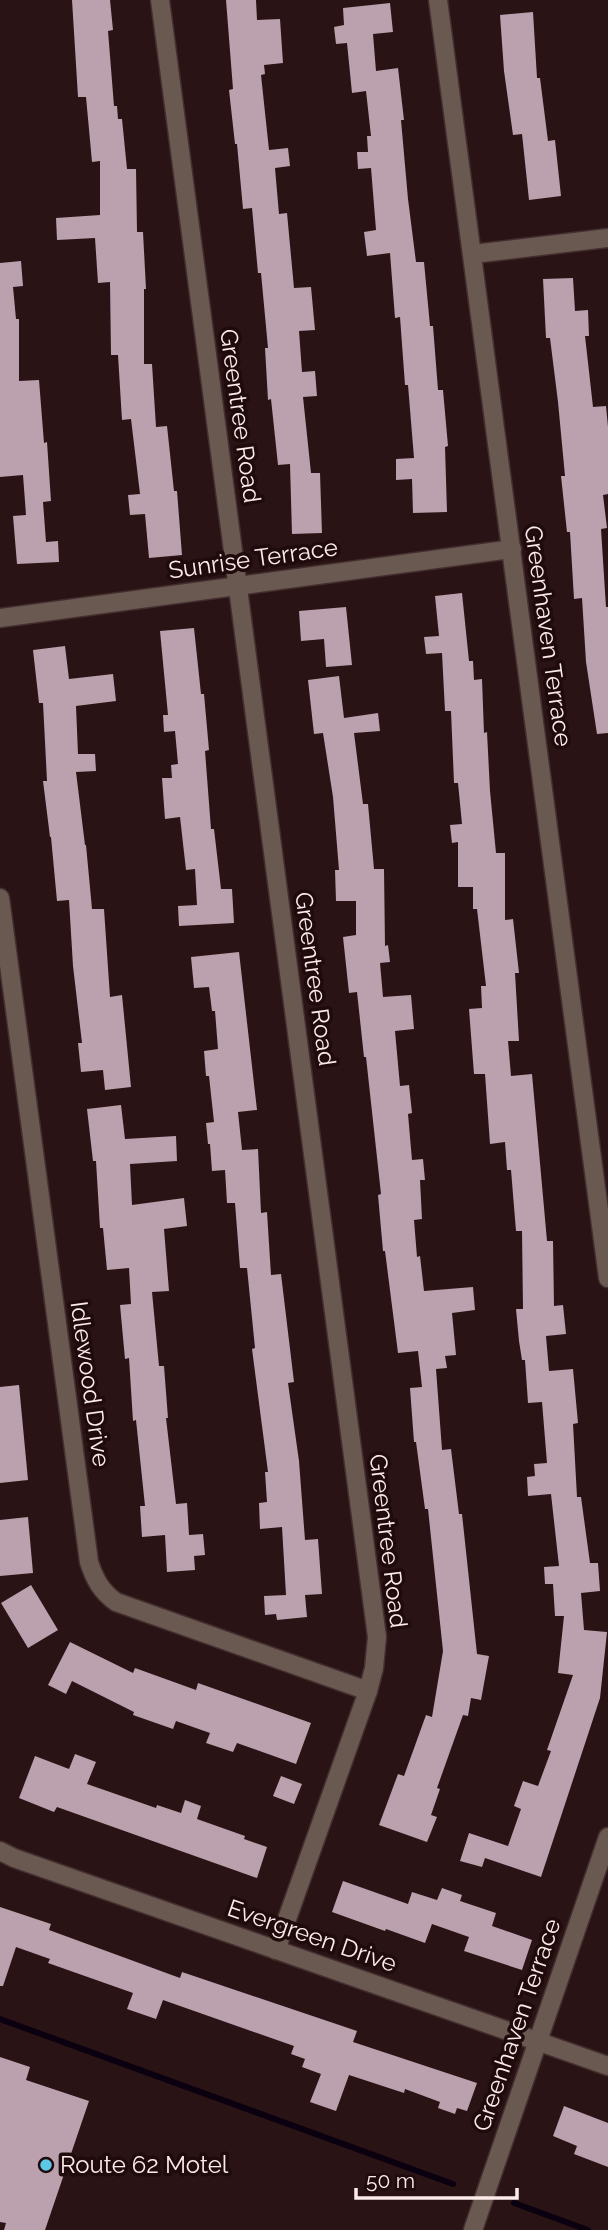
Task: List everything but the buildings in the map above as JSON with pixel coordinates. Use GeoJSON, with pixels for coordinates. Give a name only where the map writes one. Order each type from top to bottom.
{"type":"FeatureCollection","features":[{"type":"Feature","properties":{"kind":"street","name":"Greentree Road"},"geometry":{"type":"LineString","coordinates":[[160,0],[377,1637],[374,1668],[368,1691],[276,1950]]}},
{"type":"Feature","properties":{"kind":"street","name":"Greenhaven Terrace"},"geometry":{"type":"LineString","coordinates":[[438,0],[608,1278]]}},
{"type":"Feature","properties":{"kind":"street"},"geometry":{"type":"LineString","coordinates":[[473,254],[608,238]]}},
{"type":"Feature","properties":{"kind":"street","name":"Sunrise Terrace"},"geometry":{"type":"LineString","coordinates":[[0,618],[512,549]]}},
{"type":"Feature","properties":{"kind":"street","name":"Idlewood Drive"},"geometry":{"type":"LineString","coordinates":[[0,898],[85,1534],[94,1579],[103,1592],[116,1602],[368,1691]]}},
{"type":"Feature","properties":{"kind":"street","name":"Greenhaven Terrace"},"geometry":{"type":"LineString","coordinates":[[473,2230],[608,1837]]}},
{"type":"Feature","properties":{"kind":"street","name":"Evergreen Drive"},"geometry":{"type":"LineString","coordinates":[[0,1851],[608,2066]]}},
{"type":"Feature","properties":{"kind":"waterway"},"geometry":{"type":"LineString","coordinates":[[0,2019],[453,2184]]}},
{"type":"Feature","properties":{"kind":"waterway"},"geometry":{"type":"LineString","coordinates":[[514,2203],[588,2230]]}},
{"type":"Feature","properties":{"kind":"place","name":"Route 62 Motel"},"geometry":{"type":"Point","coordinates":[46,2165]}}]}
